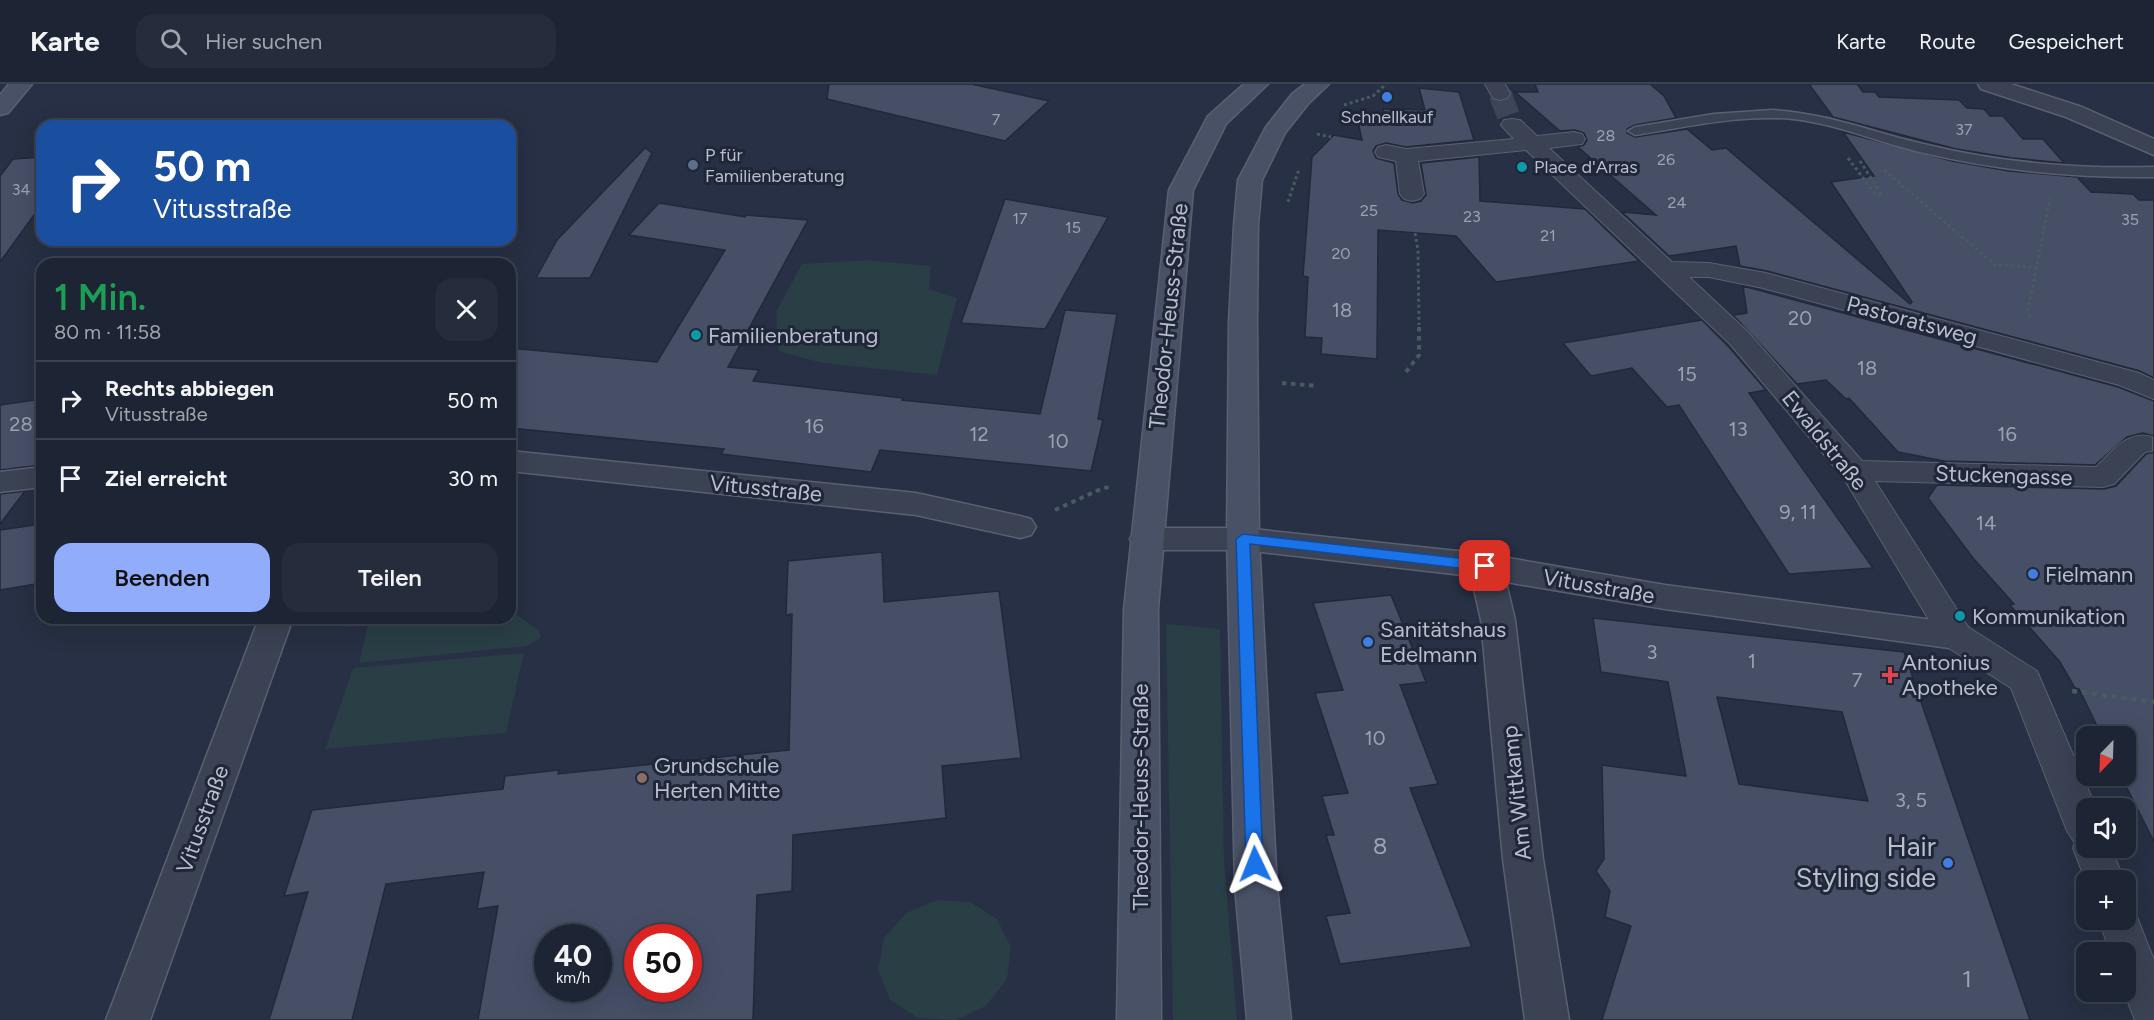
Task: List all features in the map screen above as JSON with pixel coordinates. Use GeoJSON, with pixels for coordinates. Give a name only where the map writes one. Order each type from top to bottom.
{"type":"FeatureCollection","features":[{"type":"Feature","properties":{"kind":"main road"},"geometry":{"type":"LineString","coordinates":[[0,108],[21,84]]}},
{"type":"Feature","properties":{"kind":"main road","name":"Theodor-Heuss-Straße"},"geometry":{"type":"LineString","coordinates":[[1139,1020],[1141,609],[1181,190],[1216,121],[1257,84]]}},
{"type":"Feature","properties":{"kind":"main road"},"geometry":{"type":"LineString","coordinates":[[1269,1020],[1256,887],[1243,539],[1243,322],[1246,225],[1250,180],[1274,132],[1300,99],[1318,84]]}},
{"type":"Feature","properties":{"kind":"street"},"geometry":{"type":"LineString","coordinates":[[1989,84],[2074,112],[2154,148]]}},
{"type":"Feature","properties":{"kind":"street"},"geometry":{"type":"LineString","coordinates":[[1412,194],[1396,154],[1521,135],[1574,139]]}},
{"type":"Feature","properties":{"kind":"street","name":"Ewaldstraße"},"geometry":{"type":"LineString","coordinates":[[1521,135],[1739,338],[1854,471],[1956,636],[2025,680]]}},
{"type":"Feature","properties":{"kind":"street","name":"Pastoratsweg"},"geometry":{"type":"LineString","coordinates":[[1666,269],[1709,270],[1766,280],[2129,379],[2154,390]]}},
{"type":"Feature","properties":{"kind":"street","name":"Stuckengasse"},"geometry":{"type":"LineString","coordinates":[[1854,471],[2103,477],[2136,445],[2142,444]]}},
{"type":"Feature","properties":{"kind":"street","name":"Vitusstraße"},"geometry":{"type":"LineString","coordinates":[[516,462],[916,504],[1020,527]]}},
{"type":"Feature","properties":{"kind":"street"},"geometry":{"type":"LineString","coordinates":[[0,482],[36,478]]}},
{"type":"Feature","properties":{"kind":"street"},"geometry":{"type":"LineString","coordinates":[[1146,539],[1243,539]]}},
{"type":"Feature","properties":{"kind":"street","name":"Vitusstraße"},"geometry":{"type":"LineString","coordinates":[[1243,539],[1485,566],[1665,597],[1956,636]]}},
{"type":"Feature","properties":{"kind":"street","name":"Am Wittkamp"},"geometry":{"type":"LineString","coordinates":[[1485,566],[1498,620],[1523,860],[1547,1020]]}},
{"type":"Feature","properties":{"kind":"street","name":"Vitusstraße"},"geometry":{"type":"LineString","coordinates":[[128,1020],[274,624]]}},
{"type":"Feature","properties":{"kind":"street"},"geometry":{"type":"LineString","coordinates":[[2025,680],[2076,806]]}},
{"type":"Feature","properties":{"kind":"street"},"geometry":{"type":"LineString","coordinates":[[2123,930],[2154,1016]]}},
{"type":"Feature","properties":{"kind":"lane"},"geometry":{"type":"LineString","coordinates":[[1635,131],[1748,113],[1793,115],[1830,121],[1922,148],[1999,165],[2094,173],[2154,172]]}},
{"type":"Feature","properties":{"kind":"path"},"geometry":{"type":"LineString","coordinates":[[1335,105],[1352,104],[1371,97],[1384,89],[1386,84]]}},
{"type":"Feature","properties":{"kind":"path"},"geometry":{"type":"LineString","coordinates":[[1312,140],[1323,124]]}},
{"type":"Feature","properties":{"kind":"path"},"geometry":{"type":"LineString","coordinates":[[1316,134],[1331,137]]}},
{"type":"Feature","properties":{"kind":"path"},"geometry":{"type":"LineString","coordinates":[[1864,158],[1858,158],[1883,196]]}},
{"type":"Feature","properties":{"kind":"path"},"geometry":{"type":"LineString","coordinates":[[1880,166],[1995,265],[2036,267]]}},
{"type":"Feature","properties":{"kind":"path"},"geometry":{"type":"LineString","coordinates":[[1288,204],[1292,185],[1300,167]]}},
{"type":"Feature","properties":{"kind":"path"},"geometry":{"type":"LineString","coordinates":[[2028,310],[2051,191]]}},
{"type":"Feature","properties":{"kind":"path"},"geometry":{"type":"LineString","coordinates":[[1406,372],[1419,355],[1419,294],[1415,233]]}},
{"type":"Feature","properties":{"kind":"path"},"geometry":{"type":"LineString","coordinates":[[1281,373],[1281,383],[1318,386]]}},
{"type":"Feature","properties":{"kind":"path"},"geometry":{"type":"LineString","coordinates":[[1020,527],[1103,488],[1121,486]]}},
{"type":"Feature","properties":{"kind":"path"},"geometry":{"type":"LineString","coordinates":[[2025,680],[2078,693],[2154,702]]}},
{"type":"Feature","properties":{"kind":"shaded area"},"geometry":{"type":"Polygon","coordinates":[[[866,260],[931,266],[929,289],[957,298],[937,375],[822,363],[779,351],[776,312],[802,264],[866,260]]]}},
{"type":"Feature","properties":{"kind":"shaded area"},"geometry":{"type":"Polygon","coordinates":[[[516,614],[538,630],[541,637],[527,646],[359,663],[368,625],[345,627],[346,624],[516,624],[516,614]]]}},
{"type":"Feature","properties":{"kind":"shaded area"},"geometry":{"type":"Polygon","coordinates":[[[1166,624],[1220,629],[1224,862],[1237,1020],[1173,1020],[1166,624]]]}},
{"type":"Feature","properties":{"kind":"shaded area"},"geometry":{"type":"Polygon","coordinates":[[[524,653],[506,733],[325,749],[353,668],[524,653]]]}},
{"type":"Feature","properties":{"kind":"shaded area"},"geometry":{"type":"Polygon","coordinates":[[[937,900],[970,902],[997,919],[1011,947],[1007,979],[986,1006],[956,1020],[918,1018],[890,1000],[878,970],[884,938],[906,913],[937,900]]]}},
{"type":"Feature","properties":{"kind":"building"},"geometry":{"type":"Polygon","coordinates":[[[829,84],[971,84],[1049,101],[1005,141],[827,99],[829,84]]]}},
{"type":"Feature","properties":{"kind":"building"},"geometry":{"type":"Polygon","coordinates":[[[1535,84],[1650,84],[1664,96],[1676,118],[1635,125],[1627,129],[1627,133],[1635,137],[1687,129],[1712,150],[1726,148],[1910,304],[1912,302],[1831,182],[1874,176],[1843,132],[1952,161],[2009,171],[2077,177],[2091,192],[2133,194],[2139,200],[2154,200],[2154,378],[2140,371],[1767,271],[1740,266],[1736,246],[1669,256],[1622,212],[1656,215],[1578,147],[1584,145],[1587,140],[1584,133],[1575,130],[1560,131],[1515,92],[1538,92],[1535,84]]]}},
{"type":"Feature","properties":{"kind":"building"},"geometry":{"type":"Polygon","coordinates":[[[1809,84],[1857,84],[1863,92],[1875,92],[1879,97],[1959,100],[1967,108],[1984,109],[1990,116],[2003,116],[2023,139],[2043,139],[2064,163],[1956,149],[1833,117],[1809,84]]]}},
{"type":"Feature","properties":{"kind":"building"},"geometry":{"type":"Polygon","coordinates":[[[1419,88],[1459,92],[1474,140],[1406,147],[1386,143],[1376,146],[1373,151],[1376,158],[1394,163],[1398,194],[1402,200],[1413,203],[1421,201],[1426,195],[1421,163],[1479,157],[1480,201],[1585,209],[1639,261],[1496,282],[1456,236],[1378,230],[1377,359],[1321,354],[1322,338],[1305,337],[1308,277],[1303,276],[1312,157],[1334,135],[1362,140],[1357,117],[1385,118],[1383,109],[1425,110],[1419,88]]]}},
{"type":"Feature","properties":{"kind":"building"},"geometry":{"type":"Polygon","coordinates":[[[645,148],[652,153],[590,278],[536,278],[557,240],[645,148]]]}},
{"type":"Feature","properties":{"kind":"building"},"geometry":{"type":"Polygon","coordinates":[[[36,157],[36,212],[0,262],[0,176],[13,159],[36,157]]]}},
{"type":"Feature","properties":{"kind":"building"},"geometry":{"type":"Polygon","coordinates":[[[1005,199],[1108,217],[1045,329],[961,323],[1005,199]]]}},
{"type":"Feature","properties":{"kind":"building"},"geometry":{"type":"Polygon","coordinates":[[[659,203],[745,217],[746,215],[808,220],[728,367],[759,370],[753,381],[903,398],[902,400],[1040,414],[1065,310],[1117,314],[1098,419],[1103,420],[1091,471],[880,450],[871,472],[721,454],[724,449],[516,429],[516,349],[657,362],[725,250],[629,235],[659,203]]]}},
{"type":"Feature","properties":{"kind":"building"},"geometry":{"type":"Polygon","coordinates":[[[1743,286],[2118,387],[2154,401],[2154,436],[2143,433],[2127,437],[2095,465],[1944,461],[1898,452],[1849,398],[1846,399],[1826,380],[1797,384],[1733,315],[1747,313],[1743,286]]]}},
{"type":"Feature","properties":{"kind":"building"},"geometry":{"type":"Polygon","coordinates":[[[1702,320],[1766,390],[1749,393],[1873,568],[1789,574],[1679,405],[1667,407],[1632,368],[1591,376],[1563,343],[1702,320]]]}},
{"type":"Feature","properties":{"kind":"building"},"geometry":{"type":"Polygon","coordinates":[[[36,400],[36,466],[0,470],[0,405],[36,400]]]}},
{"type":"Feature","properties":{"kind":"building"},"geometry":{"type":"Polygon","coordinates":[[[2154,452],[2154,842],[2136,806],[2136,798],[2132,798],[2126,786],[2136,786],[2136,726],[2097,726],[2079,689],[2075,688],[2060,662],[2010,605],[2014,604],[1973,558],[1928,498],[1937,485],[2104,489],[2116,486],[2146,454],[2154,452]]]}},
{"type":"Feature","properties":{"kind":"building"},"geometry":{"type":"Polygon","coordinates":[[[25,491],[0,524],[0,494],[25,491]]]}},
{"type":"Feature","properties":{"kind":"building"},"geometry":{"type":"Polygon","coordinates":[[[36,525],[36,584],[0,590],[0,530],[36,525]]]}},
{"type":"Feature","properties":{"kind":"building"},"geometry":{"type":"Polygon","coordinates":[[[882,552],[884,602],[999,591],[1021,758],[942,766],[946,818],[793,835],[792,891],[757,895],[753,1020],[478,1020],[498,906],[477,909],[484,872],[386,884],[352,1020],[269,1020],[308,892],[284,896],[312,810],[503,789],[505,776],[559,770],[558,774],[789,750],[792,614],[786,615],[788,561],[882,552]]]}},
{"type":"Feature","properties":{"kind":"building"},"geometry":{"type":"Polygon","coordinates":[[[1391,595],[1426,682],[1400,685],[1438,784],[1410,788],[1472,947],[1340,964],[1326,916],[1350,913],[1326,835],[1334,835],[1322,796],[1348,793],[1315,693],[1343,690],[1313,603],[1391,595]]]}},
{"type":"Feature","properties":{"kind":"building"},"geometry":{"type":"Polygon","coordinates":[[[1593,618],[1904,652],[2030,1020],[1602,1020],[1631,926],[1605,917],[1610,891],[1596,871],[1604,859],[1602,765],[1686,776],[1668,682],[1601,672],[1593,618]],[[1717,697],[1739,784],[1868,801],[1842,712],[1717,697]]]}},
{"type":"Feature","properties":{"kind":"tunnel"},"geometry":{"type":"LineString","coordinates":[[1500,94],[1512,125]]}},
{"type":"Feature","properties":{"kind":"place","name":"Schnellkauf"},"geometry":{"type":"Point","coordinates":[1387,97]}},
{"type":"Feature","properties":{"kind":"place","name":"P für Familienberatung"},"geometry":{"type":"Point","coordinates":[693,165]}},
{"type":"Feature","properties":{"kind":"place","name":"Place d'Arras"},"geometry":{"type":"Point","coordinates":[1522,167]}},
{"type":"Feature","properties":{"kind":"place","name":"Familienberatung"},"geometry":{"type":"Point","coordinates":[696,335]}},
{"type":"Feature","properties":{"kind":"place","name":"Fielmann"},"geometry":{"type":"Point","coordinates":[2033,574]}},
{"type":"Feature","properties":{"kind":"place","name":"Kommunikation"},"geometry":{"type":"Point","coordinates":[1960,616]}},
{"type":"Feature","properties":{"kind":"place","name":"Sanitätshaus Edelmann"},"geometry":{"type":"Point","coordinates":[1368,642]}},
{"type":"Feature","properties":{"kind":"place","name":"Antonius Apotheke"},"geometry":{"type":"Point","coordinates":[1890,675]}},
{"type":"Feature","properties":{"kind":"place","name":"Grundschule Herten Mitte"},"geometry":{"type":"Point","coordinates":[642,778]}},
{"type":"Feature","properties":{"kind":"place","name":"Hair Styling side"},"geometry":{"type":"Point","coordinates":[1948,863]}},
{"type":"Feature","properties":{"kind":"route"},"geometry":{"type":"LineString","coordinates":[[1255,864],[1243,539],[1485,566]]}}]}
